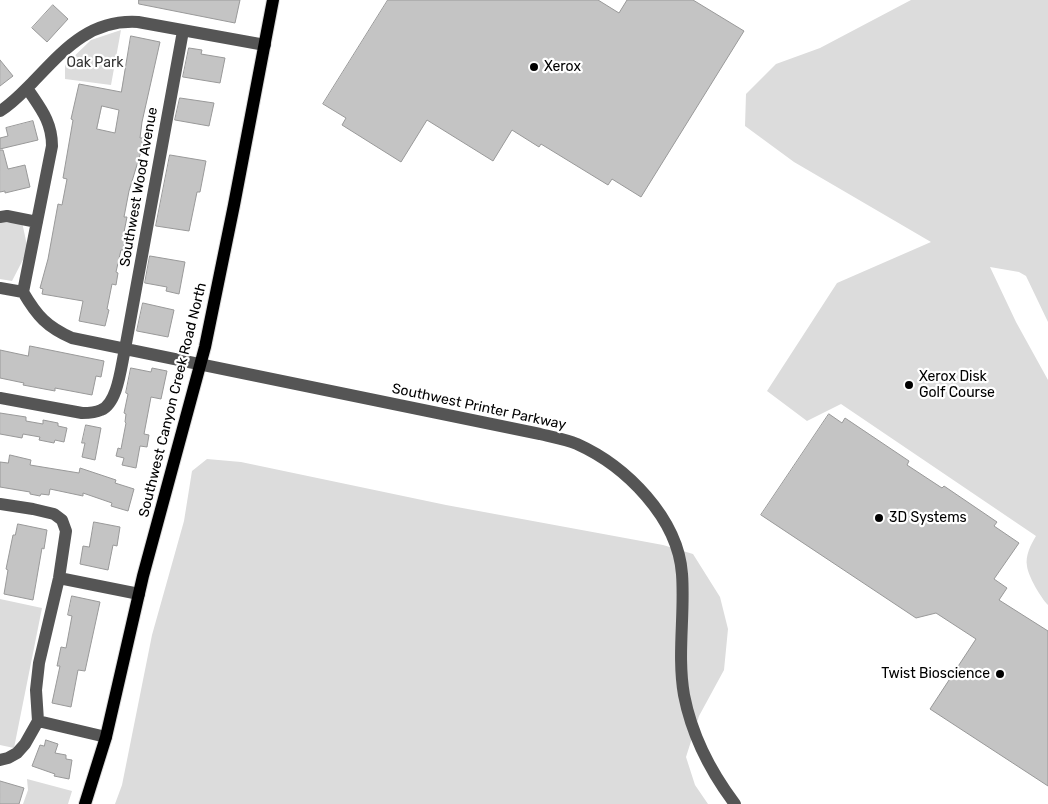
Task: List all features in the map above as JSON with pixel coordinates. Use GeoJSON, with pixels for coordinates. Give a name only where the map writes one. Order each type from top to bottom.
{"type":"FeatureCollection","features":[{"type":"Feature","properties":{"kind":"main road","name":"Southwest Canyon Creek Road North"},"geometry":{"type":"LineString","coordinates":[[85,804],[106,737],[139,594],[200,365],[218,286],[273,0]]}},
{"type":"Feature","properties":{"kind":"street"},"geometry":{"type":"LineString","coordinates":[[0,111],[83,35],[99,27],[118,22],[183,30],[265,45]]}},
{"type":"Feature","properties":{"kind":"street","name":"Southwest Wood Avenue"},"geometry":{"type":"LineString","coordinates":[[0,398],[82,413],[103,410],[110,403],[115,392],[125,349],[183,30]]}},
{"type":"Feature","properties":{"kind":"street"},"geometry":{"type":"LineString","coordinates":[[0,288],[23,292],[52,146],[52,133],[49,122],[27,88]]}},
{"type":"Feature","properties":{"kind":"street"},"geometry":{"type":"LineString","coordinates":[[0,217],[14,217],[37,222]]}},
{"type":"Feature","properties":{"kind":"street","name":"Southwest Printer Parkway"},"geometry":{"type":"LineString","coordinates":[[23,292],[39,317],[63,334],[101,345],[429,411],[567,441],[595,453],[628,478],[657,509],[669,528],[678,550],[682,576],[680,658],[684,696],[690,721],[703,754],[720,784],[735,804]]}},
{"type":"Feature","properties":{"kind":"street"},"geometry":{"type":"LineString","coordinates":[[0,504],[54,514],[62,520],[66,531],[59,578],[39,663],[36,690],[38,721],[18,753],[0,760]]}},
{"type":"Feature","properties":{"kind":"street"},"geometry":{"type":"LineString","coordinates":[[59,578],[139,594]]}},
{"type":"Feature","properties":{"kind":"street"},"geometry":{"type":"LineString","coordinates":[[38,721],[106,737]]}},
{"type":"Feature","properties":{"kind":"green space"},"geometry":{"type":"Polygon","coordinates":[[[911,0],[1048,0],[1048,322],[1026,276],[1019,272],[990,267],[1016,322],[1048,380],[1048,605],[1035,587],[1027,566],[1030,546],[1036,536],[841,404],[807,421],[767,391],[837,283],[931,242],[794,162],[745,126],[746,94],[776,64],[820,48],[911,0]]]}},
{"type":"Feature","properties":{"kind":"green space","name":"Oak Park"},"geometry":{"type":"Polygon","coordinates":[[[121,30],[111,85],[65,79],[65,65],[91,40],[121,30]]]}},
{"type":"Feature","properties":{"kind":"green space"},"geometry":{"type":"Polygon","coordinates":[[[22,222],[28,250],[12,281],[0,279],[0,223],[22,222]]]}},
{"type":"Feature","properties":{"kind":"green space"},"geometry":{"type":"Polygon","coordinates":[[[207,459],[241,462],[446,505],[663,545],[693,554],[720,597],[728,629],[724,670],[699,716],[686,757],[695,785],[708,804],[115,804],[122,785],[152,635],[184,521],[192,471],[207,459]]]}},
{"type":"Feature","properties":{"kind":"green space"},"geometry":{"type":"Polygon","coordinates":[[[0,599],[42,608],[14,748],[0,745],[0,599]]]}},
{"type":"Feature","properties":{"kind":"green space"},"geometry":{"type":"Polygon","coordinates":[[[27,779],[72,791],[68,804],[23,804],[28,790],[27,779]]]}},
{"type":"Feature","properties":{"kind":"building"},"geometry":{"type":"Polygon","coordinates":[[[139,0],[240,0],[235,23],[139,4],[139,0]]]}},
{"type":"Feature","properties":{"kind":"building","name":"Xerox"},"geometry":{"type":"Polygon","coordinates":[[[388,0],[598,0],[619,13],[627,0],[693,0],[744,31],[641,197],[612,179],[608,185],[541,144],[539,147],[512,130],[493,161],[427,120],[401,162],[342,125],[346,118],[323,104],[388,0]]]}},
{"type":"Feature","properties":{"kind":"building"},"geometry":{"type":"Polygon","coordinates":[[[53,5],[68,19],[47,42],[32,28],[53,5]]]}},
{"type":"Feature","properties":{"kind":"building"},"geometry":{"type":"Polygon","coordinates":[[[131,36],[160,42],[142,122],[140,138],[143,138],[140,155],[129,191],[124,217],[127,217],[124,232],[127,233],[116,272],[118,273],[116,285],[112,284],[105,326],[79,321],[83,301],[42,294],[43,289],[40,288],[48,259],[58,204],[62,205],[67,179],[63,178],[73,120],[71,119],[79,84],[121,92],[131,36]],[[102,106],[97,129],[115,133],[119,110],[102,106]]]}},
{"type":"Feature","properties":{"kind":"building"},"geometry":{"type":"Polygon","coordinates":[[[189,48],[202,50],[201,54],[225,58],[220,83],[183,77],[189,48]]]}},
{"type":"Feature","properties":{"kind":"building"},"geometry":{"type":"Polygon","coordinates":[[[0,60],[13,76],[0,86],[0,60]]]}},
{"type":"Feature","properties":{"kind":"building"},"geometry":{"type":"Polygon","coordinates":[[[180,98],[214,103],[209,126],[175,120],[180,98]]]}},
{"type":"Feature","properties":{"kind":"building"},"geometry":{"type":"Polygon","coordinates":[[[33,121],[38,140],[0,149],[0,138],[8,136],[6,128],[33,121]]]}},
{"type":"Feature","properties":{"kind":"building"},"geometry":{"type":"Polygon","coordinates":[[[0,150],[3,150],[8,169],[25,165],[30,187],[5,193],[5,191],[0,192],[0,150]]]}},
{"type":"Feature","properties":{"kind":"building"},"geometry":{"type":"Polygon","coordinates":[[[170,155],[206,161],[189,231],[156,226],[170,155]]]}},
{"type":"Feature","properties":{"kind":"building"},"geometry":{"type":"Polygon","coordinates":[[[150,256],[185,262],[179,294],[166,291],[167,287],[145,283],[150,256]]]}},
{"type":"Feature","properties":{"kind":"building"},"geometry":{"type":"Polygon","coordinates":[[[143,303],[174,310],[168,337],[137,331],[143,303]]]}},
{"type":"Feature","properties":{"kind":"building"},"geometry":{"type":"Polygon","coordinates":[[[30,346],[104,361],[101,377],[96,376],[92,395],[55,388],[55,391],[23,385],[24,383],[0,378],[0,350],[28,356],[30,346]]]}},
{"type":"Feature","properties":{"kind":"building"},"geometry":{"type":"Polygon","coordinates":[[[131,368],[151,372],[152,368],[167,371],[161,399],[151,397],[144,434],[149,435],[147,447],[140,446],[136,468],[122,465],[124,458],[116,456],[118,448],[121,449],[126,423],[126,414],[124,413],[131,368]]]}},
{"type":"Feature","properties":{"kind":"building"},"geometry":{"type":"Polygon","coordinates":[[[0,413],[26,417],[26,421],[43,424],[43,420],[58,423],[58,426],[67,428],[64,442],[55,440],[54,443],[39,440],[40,437],[23,434],[22,438],[0,434],[0,413]]]}},
{"type":"Feature","properties":{"kind":"building","name":"3D Systems"},"geometry":{"type":"Polygon","coordinates":[[[829,414],[842,423],[845,418],[909,461],[907,465],[942,488],[944,486],[997,522],[994,526],[1019,543],[994,579],[1007,588],[999,600],[1048,631],[1048,786],[930,709],[976,639],[936,613],[916,618],[761,515],[829,414]]]}},
{"type":"Feature","properties":{"kind":"building"},"geometry":{"type":"Polygon","coordinates":[[[86,425],[101,428],[95,460],[82,457],[85,443],[82,443],[86,425]]]}},
{"type":"Feature","properties":{"kind":"building"},"geometry":{"type":"Polygon","coordinates":[[[10,455],[31,460],[30,465],[79,473],[80,468],[116,480],[115,483],[134,489],[128,511],[111,506],[112,503],[83,493],[83,496],[50,489],[49,495],[41,494],[40,496],[30,494],[30,492],[0,487],[0,462],[8,463],[10,455]]]}},
{"type":"Feature","properties":{"kind":"building"},"geometry":{"type":"Polygon","coordinates":[[[94,522],[120,527],[117,546],[113,545],[108,570],[80,564],[83,546],[89,547],[94,522]]]}},
{"type":"Feature","properties":{"kind":"building"},"geometry":{"type":"Polygon","coordinates":[[[18,524],[47,530],[33,600],[4,594],[8,570],[6,569],[13,535],[15,535],[18,524]]]}},
{"type":"Feature","properties":{"kind":"building"},"geometry":{"type":"Polygon","coordinates":[[[72,596],[100,602],[85,671],[78,670],[71,707],[52,703],[60,666],[57,666],[61,647],[66,648],[72,616],[68,615],[72,596]]]}},
{"type":"Feature","properties":{"kind":"building"},"geometry":{"type":"Polygon","coordinates":[[[46,740],[58,744],[55,753],[66,755],[66,759],[72,760],[69,779],[54,776],[55,774],[32,766],[40,745],[44,746],[46,740]]]}},
{"type":"Feature","properties":{"kind":"building"},"geometry":{"type":"Polygon","coordinates":[[[0,781],[24,788],[19,804],[0,804],[0,781]]]}},
{"type":"Feature","properties":{"kind":"place","name":"Xerox"},"geometry":{"type":"Point","coordinates":[534,67]}},
{"type":"Feature","properties":{"kind":"place","name":"Xerox Disk Golf Course"},"geometry":{"type":"Point","coordinates":[909,385]}},
{"type":"Feature","properties":{"kind":"place","name":"3D Systems"},"geometry":{"type":"Point","coordinates":[879,518]}},
{"type":"Feature","properties":{"kind":"place","name":"Twist Bioscience"},"geometry":{"type":"Point","coordinates":[1000,674]}}]}
